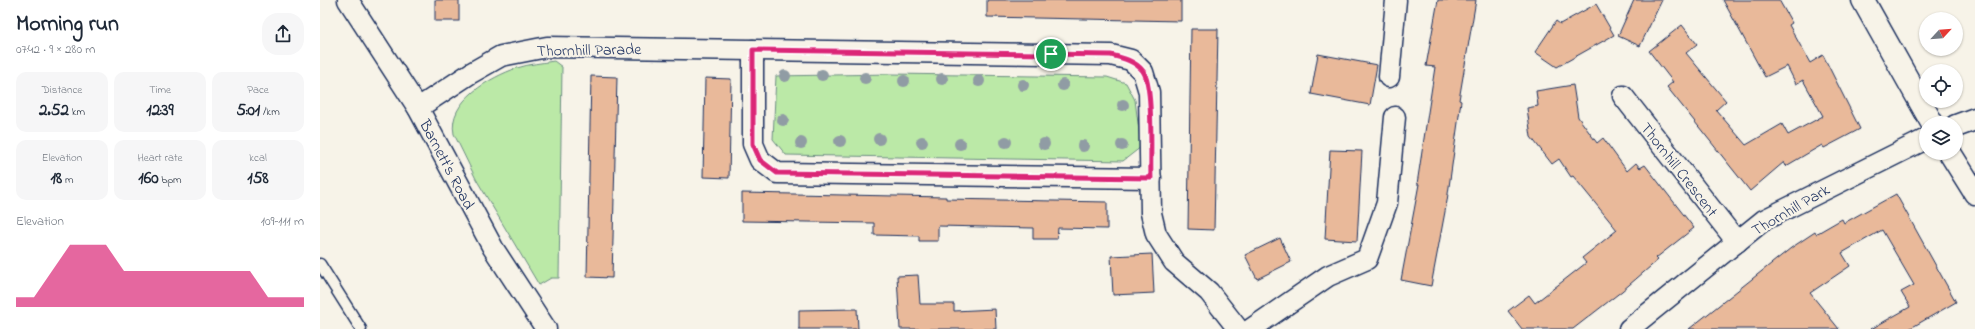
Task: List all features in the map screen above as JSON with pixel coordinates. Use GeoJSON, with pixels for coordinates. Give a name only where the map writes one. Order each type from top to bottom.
{"type":"FeatureCollection","features":[{"type":"Feature","properties":{"kind":"main road"},"geometry":{"type":"LineString","coordinates":[[1863,0],[1928,116]]}},
{"type":"Feature","properties":{"kind":"main road"},"geometry":{"type":"LineString","coordinates":[[1963,123],[1975,119]]}},
{"type":"Feature","properties":{"kind":"main road"},"geometry":{"type":"LineString","coordinates":[[1954,160],[1975,192]]}},
{"type":"Feature","properties":{"kind":"street","name":"Barnett's Road"},"geometry":{"type":"LineString","coordinates":[[348,0],[418,108],[493,248],[546,329]]}},
{"type":"Feature","properties":{"kind":"street"},"geometry":{"type":"LineString","coordinates":[[1389,77],[1396,0]]}},
{"type":"Feature","properties":{"kind":"street","name":"Thornhill Parade"},"geometry":{"type":"LineString","coordinates":[[418,108],[471,73],[501,56],[547,47],[1111,55],[1131,60],[1143,72],[1149,92],[1151,213],[1156,234],[1174,262],[1209,292],[1238,329]]}},
{"type":"Feature","properties":{"kind":"street"},"geometry":{"type":"LineString","coordinates":[[753,50],[753,144],[760,160],[777,173],[1151,178]]}},
{"type":"Feature","properties":{"kind":"street","name":"Thornhill Crescent"},"geometry":{"type":"LineString","coordinates":[[1623,96],[1737,242]]}},
{"type":"Feature","properties":{"kind":"street"},"geometry":{"type":"LineString","coordinates":[[1251,329],[1328,276],[1367,259],[1387,203],[1395,118]]}},
{"type":"Feature","properties":{"kind":"street","name":"Thornhill Park"},"geometry":{"type":"LineString","coordinates":[[1629,329],[1764,220],[1919,142]]}},
{"type":"Feature","properties":{"kind":"lane"},"geometry":{"type":"LineString","coordinates":[[320,264],[361,329]]}},
{"type":"Feature","properties":{"kind":"green space"},"geometry":{"type":"Polygon","coordinates":[[[554,61],[562,67],[559,278],[551,278],[539,285],[476,179],[454,134],[454,122],[457,111],[464,101],[473,92],[495,77],[517,68],[554,61]]]}},
{"type":"Feature","properties":{"kind":"green space"},"geometry":{"type":"Polygon","coordinates":[[[891,74],[1107,77],[1126,83],[1135,100],[1141,147],[1123,161],[786,155],[773,139],[776,76],[891,74]]]}},
{"type":"Feature","properties":{"kind":"building"},"geometry":{"type":"Polygon","coordinates":[[[435,0],[459,0],[459,21],[435,21],[435,0]]]}},
{"type":"Feature","properties":{"kind":"building"},"geometry":{"type":"Polygon","coordinates":[[[987,0],[1181,0],[1181,21],[987,17],[987,0]]]}},
{"type":"Feature","properties":{"kind":"building"},"geometry":{"type":"Polygon","coordinates":[[[1438,0],[1476,0],[1459,100],[1461,101],[1447,201],[1431,286],[1401,280],[1419,184],[1417,184],[1435,67],[1426,66],[1438,0]]]}},
{"type":"Feature","properties":{"kind":"building"},"geometry":{"type":"Polygon","coordinates":[[[1634,0],[1662,0],[1640,46],[1618,36],[1634,0]]]}},
{"type":"Feature","properties":{"kind":"building"},"geometry":{"type":"Polygon","coordinates":[[[1723,0],[1779,0],[1792,23],[1789,25],[1810,63],[1823,55],[1860,129],[1824,148],[1822,145],[1786,166],[1784,162],[1750,191],[1667,87],[1673,82],[1649,51],[1682,25],[1697,44],[1686,53],[1726,101],[1716,110],[1746,145],[1782,124],[1788,135],[1823,116],[1803,80],[1796,84],[1787,66],[1765,77],[1723,0]]]}},
{"type":"Feature","properties":{"kind":"building"},"geometry":{"type":"Polygon","coordinates":[[[1596,4],[1614,35],[1557,67],[1535,52],[1556,21],[1560,24],[1596,4]]]}},
{"type":"Feature","properties":{"kind":"building"},"geometry":{"type":"Polygon","coordinates":[[[1191,29],[1218,29],[1214,230],[1188,229],[1191,29]]]}},
{"type":"Feature","properties":{"kind":"building"},"geometry":{"type":"Polygon","coordinates":[[[1318,54],[1377,65],[1370,105],[1311,94],[1318,54]]]}},
{"type":"Feature","properties":{"kind":"building"},"geometry":{"type":"Polygon","coordinates":[[[591,76],[617,77],[612,278],[587,277],[591,76]]]}},
{"type":"Feature","properties":{"kind":"building"},"geometry":{"type":"Polygon","coordinates":[[[705,78],[731,79],[729,178],[703,177],[705,78]]]}},
{"type":"Feature","properties":{"kind":"building"},"geometry":{"type":"Polygon","coordinates":[[[1573,85],[1578,117],[1597,143],[1603,138],[1627,171],[1636,163],[1640,168],[1645,165],[1694,228],[1656,258],[1658,260],[1622,291],[1573,329],[1522,329],[1508,311],[1529,295],[1535,303],[1586,263],[1582,258],[1617,230],[1573,176],[1571,177],[1559,159],[1552,164],[1531,137],[1527,108],[1538,106],[1536,91],[1573,85]]]}},
{"type":"Feature","properties":{"kind":"building"},"geometry":{"type":"Polygon","coordinates":[[[1330,150],[1362,151],[1357,241],[1325,239],[1330,150]]]}},
{"type":"Feature","properties":{"kind":"building"},"geometry":{"type":"Polygon","coordinates":[[[742,193],[1107,202],[1107,229],[1058,228],[1057,239],[1033,239],[1033,228],[938,226],[938,241],[919,241],[919,236],[874,235],[874,223],[742,221],[742,193]]]}},
{"type":"Feature","properties":{"kind":"building"},"geometry":{"type":"Polygon","coordinates":[[[1896,194],[1956,302],[1909,329],[1871,329],[1910,307],[1901,292],[1914,285],[1882,230],[1842,253],[1850,266],[1810,293],[1839,329],[1689,329],[1791,248],[1815,232],[1816,234],[1842,219],[1844,223],[1896,194]]]}},
{"type":"Feature","properties":{"kind":"building"},"geometry":{"type":"Polygon","coordinates":[[[1280,238],[1291,262],[1257,279],[1245,255],[1280,238]]]}},
{"type":"Feature","properties":{"kind":"building"},"geometry":{"type":"Polygon","coordinates":[[[1152,254],[1154,293],[1113,295],[1111,256],[1152,254]]]}},
{"type":"Feature","properties":{"kind":"building"},"geometry":{"type":"Polygon","coordinates":[[[918,275],[920,304],[954,304],[954,311],[995,309],[996,329],[900,329],[897,276],[918,275]]]}},
{"type":"Feature","properties":{"kind":"building"},"geometry":{"type":"Polygon","coordinates":[[[857,309],[858,329],[799,329],[799,310],[857,309]]]}},
{"type":"Feature","properties":{"kind":"route"},"geometry":{"type":"LineString","coordinates":[[753,50],[1051,54],[1111,55],[1131,60],[1143,72],[1149,92],[1151,178],[777,173],[760,160],[753,144],[753,50]]}}]}
